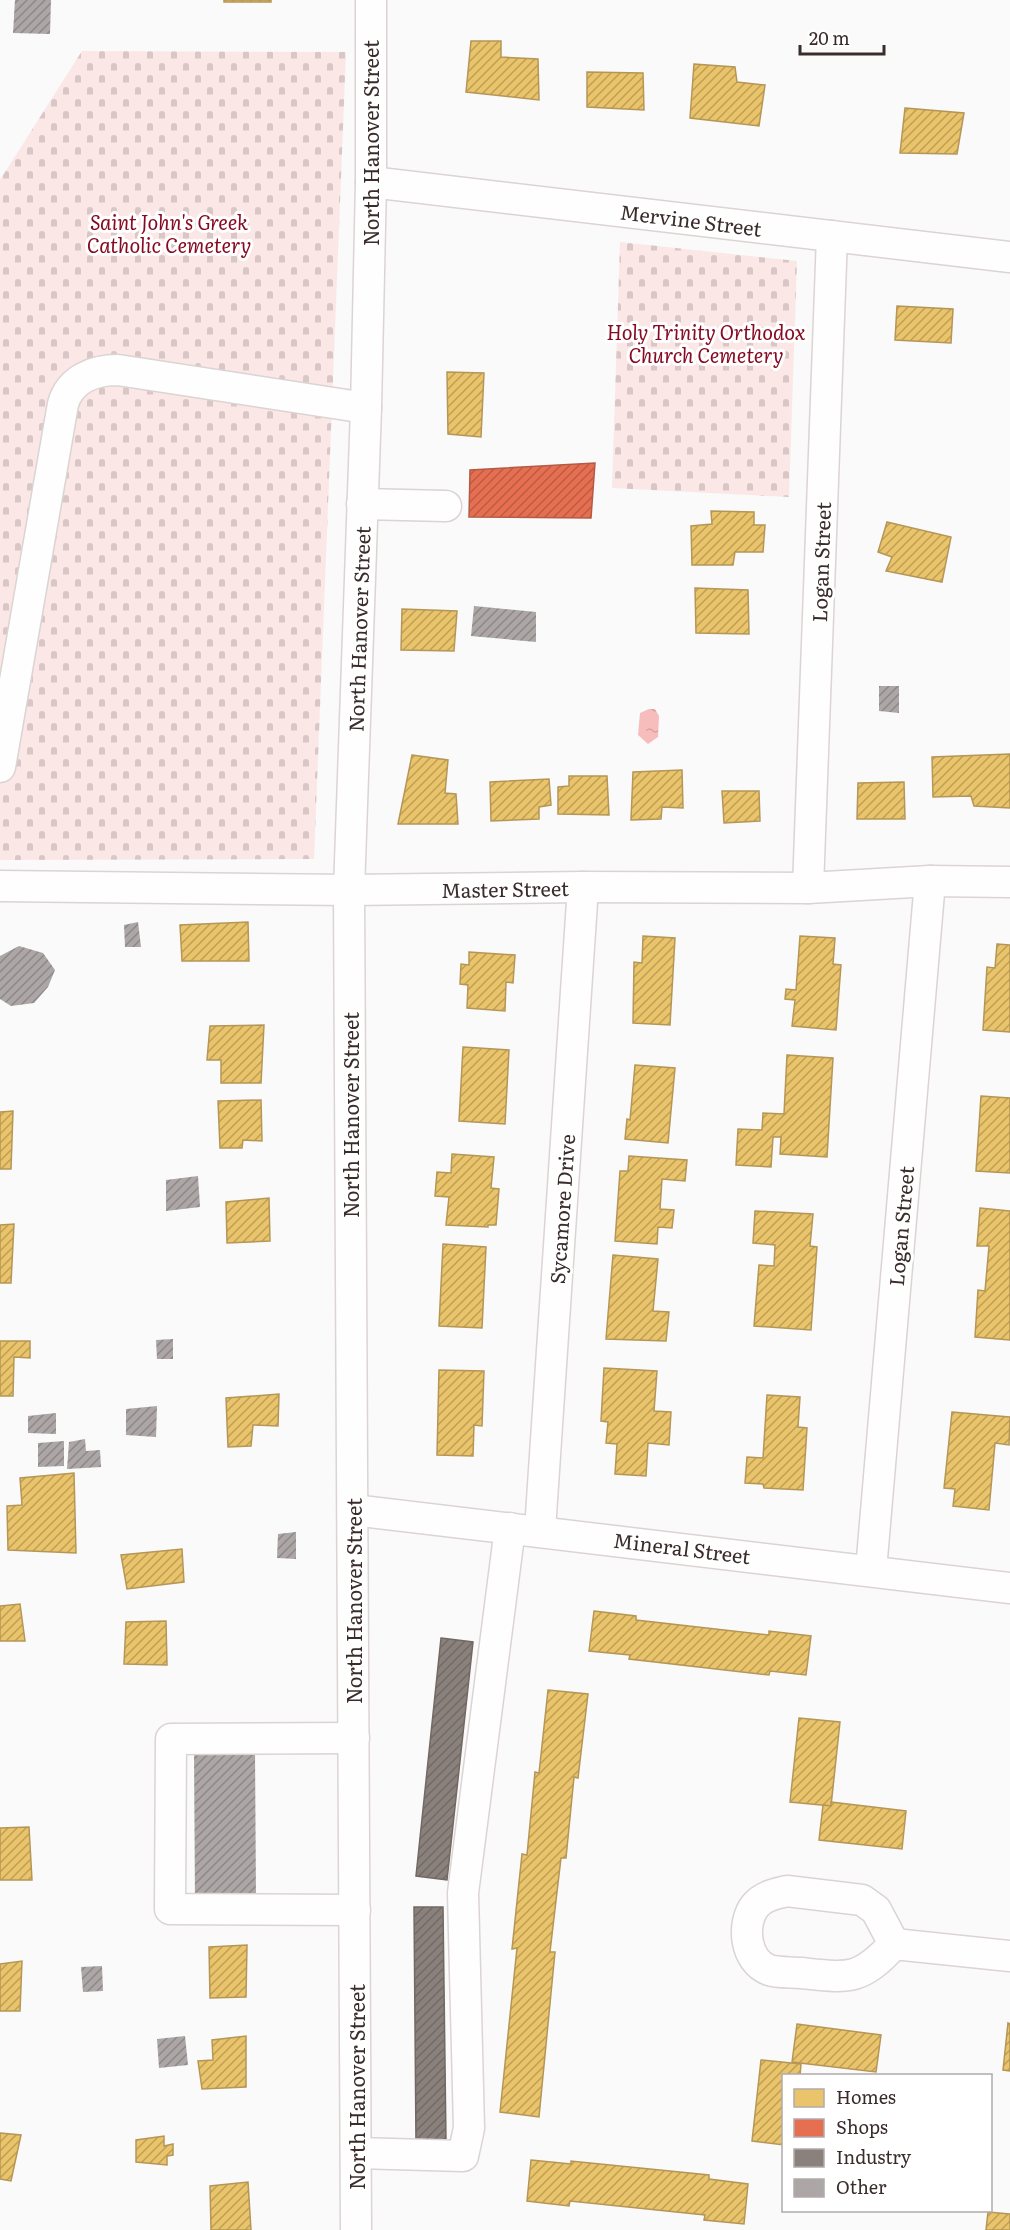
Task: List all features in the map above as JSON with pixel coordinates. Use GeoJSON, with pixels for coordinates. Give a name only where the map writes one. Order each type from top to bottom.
{"type":"FeatureCollection","features":[{"type":"Feature","properties":{"kind":"street","name":"North Hanover Street"},"geometry":{"type":"LineString","coordinates":[[356,2230],[349,890],[366,408],[371,182],[371,0]]}},
{"type":"Feature","properties":{"kind":"street","name":"Mervine Street"},"geometry":{"type":"LineString","coordinates":[[371,182],[1010,257]]}},
{"type":"Feature","properties":{"kind":"street","name":"Logan Street"},"geometry":{"type":"LineString","coordinates":[[808,888],[832,236]]}},
{"type":"Feature","properties":{"kind":"street"},"geometry":{"type":"LineString","coordinates":[[0,767],[63,404],[66,393],[75,384],[97,371],[118,370],[366,408]]}},
{"type":"Feature","properties":{"kind":"street"},"geometry":{"type":"LineString","coordinates":[[363,504],[446,506]]}},
{"type":"Feature","properties":{"kind":"street","name":"Logan Street"},"geometry":{"type":"LineString","coordinates":[[871,1570],[930,881]]}},
{"type":"Feature","properties":{"kind":"street","name":"Master Street"},"geometry":{"type":"LineString","coordinates":[[0,886],[349,890],[583,887],[808,888],[930,881],[1010,882]]}},
{"type":"Feature","properties":{"kind":"street","name":"Sycamore Drive"},"geometry":{"type":"LineString","coordinates":[[540,1530],[583,887]]}},
{"type":"Feature","properties":{"kind":"street","name":"Mineral Street"},"geometry":{"type":"LineString","coordinates":[[353,1510],[540,1530],[1010,1588]]}},
{"type":"Feature","properties":{"kind":"street"},"geometry":{"type":"LineString","coordinates":[[356,2152],[463,2156],[469,2128],[463,1893],[510,1528]]}},
{"type":"Feature","properties":{"kind":"street"},"geometry":{"type":"LineString","coordinates":[[354,1738],[171,1739],[170,1909],[355,1910]]}},
{"type":"Feature","properties":{"kind":"street"},"geometry":{"type":"LineString","coordinates":[[787,1891],[862,1900],[876,1910],[894,1944],[874,1966],[856,1975],[829,1976],[768,1969],[754,1957],[746,1940],[748,1919],[755,1905],[769,1895],[787,1891]]}},
{"type":"Feature","properties":{"kind":"street"},"geometry":{"type":"LineString","coordinates":[[894,1944],[1010,1956]]}},
{"type":"Feature","properties":{"kind":"green space","name":"Saint John's Greek Catholic Cemetery"},"geometry":{"type":"Polygon","coordinates":[[[82,51],[346,52],[314,859],[0,860],[0,180],[82,51]]]}},
{"type":"Feature","properties":{"kind":"green space","name":"Holy Trinity Orthodox Church Cemetery"},"geometry":{"type":"Polygon","coordinates":[[[620,242],[797,261],[789,497],[612,488],[620,242]]]}},
{"type":"Feature","properties":{"kind":"water"},"geometry":{"type":"Polygon","coordinates":[[[655,709],[659,716],[658,737],[648,744],[638,735],[640,713],[655,709]]]}},
{"type":"Feature","properties":{"kind":"building: Homes"},"geometry":{"type":"Polygon","coordinates":[[[224,0],[271,0],[271,2],[224,2],[224,0]]]}},
{"type":"Feature","properties":{"kind":"building: Homes"},"geometry":{"type":"Polygon","coordinates":[[[471,41],[501,41],[501,57],[538,59],[539,100],[466,92],[471,41]]]}},
{"type":"Feature","properties":{"kind":"building: Homes"},"geometry":{"type":"Polygon","coordinates":[[[694,64],[735,67],[737,82],[765,85],[759,126],[690,118],[694,64]]]}},
{"type":"Feature","properties":{"kind":"building: Homes"},"geometry":{"type":"Polygon","coordinates":[[[587,72],[643,73],[644,110],[587,107],[587,72]]]}},
{"type":"Feature","properties":{"kind":"building: Homes"},"geometry":{"type":"Polygon","coordinates":[[[905,108],[964,113],[957,154],[900,153],[905,108]]]}},
{"type":"Feature","properties":{"kind":"building: Homes"},"geometry":{"type":"Polygon","coordinates":[[[897,306],[953,309],[951,343],[895,340],[897,306]]]}},
{"type":"Feature","properties":{"kind":"building: Homes"},"geometry":{"type":"Polygon","coordinates":[[[447,372],[484,373],[481,437],[448,434],[447,372]]]}},
{"type":"Feature","properties":{"kind":"building: Homes"},"geometry":{"type":"Polygon","coordinates":[[[711,511],[754,512],[754,525],[765,525],[763,552],[735,552],[733,565],[692,565],[691,526],[712,524],[711,511]]]}},
{"type":"Feature","properties":{"kind":"building: Homes"},"geometry":{"type":"Polygon","coordinates":[[[887,522],[951,537],[942,582],[886,571],[892,557],[878,552],[887,522]]]}},
{"type":"Feature","properties":{"kind":"building: Homes"},"geometry":{"type":"Polygon","coordinates":[[[695,588],[748,590],[749,634],[696,633],[695,588]]]}},
{"type":"Feature","properties":{"kind":"building: Homes"},"geometry":{"type":"Polygon","coordinates":[[[402,609],[457,611],[454,651],[401,650],[402,609]]]}},
{"type":"Feature","properties":{"kind":"building: Homes"},"geometry":{"type":"Polygon","coordinates":[[[1010,754],[1010,808],[974,806],[971,796],[933,797],[932,757],[1010,754]]]}},
{"type":"Feature","properties":{"kind":"building: Homes"},"geometry":{"type":"Polygon","coordinates":[[[412,755],[448,760],[445,793],[456,794],[458,824],[398,824],[412,755]]]}},
{"type":"Feature","properties":{"kind":"building: Homes"},"geometry":{"type":"Polygon","coordinates":[[[682,770],[683,808],[662,807],[661,819],[631,820],[633,772],[682,770]]]}},
{"type":"Feature","properties":{"kind":"building: Homes"},"geometry":{"type":"Polygon","coordinates":[[[569,776],[607,776],[609,815],[558,814],[558,787],[569,786],[569,776]]]}},
{"type":"Feature","properties":{"kind":"building: Homes"},"geometry":{"type":"Polygon","coordinates":[[[549,779],[551,805],[539,807],[539,819],[491,821],[490,782],[549,779]]]}},
{"type":"Feature","properties":{"kind":"building: Homes"},"geometry":{"type":"Polygon","coordinates":[[[904,782],[905,819],[857,819],[858,783],[904,782]]]}},
{"type":"Feature","properties":{"kind":"building: Homes"},"geometry":{"type":"Polygon","coordinates":[[[722,791],[759,791],[760,821],[724,823],[722,791]]]}},
{"type":"Feature","properties":{"kind":"building: Homes"},"geometry":{"type":"Polygon","coordinates":[[[248,922],[249,961],[182,961],[180,925],[248,922]]]}},
{"type":"Feature","properties":{"kind":"building: Homes"},"geometry":{"type":"Polygon","coordinates":[[[643,936],[675,938],[670,1025],[633,1023],[634,962],[642,963],[643,936]]]}},
{"type":"Feature","properties":{"kind":"building: Homes"},"geometry":{"type":"Polygon","coordinates":[[[800,936],[835,938],[833,964],[841,965],[836,1030],[792,1026],[795,1000],[785,999],[786,989],[796,990],[800,936]]]}},
{"type":"Feature","properties":{"kind":"building: Homes"},"geometry":{"type":"Polygon","coordinates":[[[997,944],[1010,945],[1010,1032],[983,1030],[987,967],[995,968],[997,944]]]}},
{"type":"Feature","properties":{"kind":"building: Homes"},"geometry":{"type":"Polygon","coordinates":[[[469,952],[515,955],[513,983],[506,982],[505,1011],[467,1008],[468,985],[460,984],[461,964],[469,965],[469,952]]]}},
{"type":"Feature","properties":{"kind":"building: Homes"},"geometry":{"type":"Polygon","coordinates":[[[264,1025],[261,1083],[221,1083],[221,1060],[207,1060],[210,1026],[264,1025]]]}},
{"type":"Feature","properties":{"kind":"building: Homes"},"geometry":{"type":"Polygon","coordinates":[[[463,1047],[509,1050],[505,1124],[459,1121],[463,1047]]]}},
{"type":"Feature","properties":{"kind":"building: Homes"},"geometry":{"type":"Polygon","coordinates":[[[787,1055],[833,1058],[827,1157],[780,1154],[781,1137],[773,1137],[771,1167],[736,1165],[738,1129],[762,1130],[763,1113],[784,1114],[787,1055]]]}},
{"type":"Feature","properties":{"kind":"building: Homes"},"geometry":{"type":"Polygon","coordinates":[[[635,1065],[675,1068],[668,1143],[625,1139],[627,1119],[630,1120],[635,1065]]]}},
{"type":"Feature","properties":{"kind":"building: Homes"},"geometry":{"type":"Polygon","coordinates":[[[981,1096],[1010,1098],[1010,1173],[976,1171],[981,1096]]]}},
{"type":"Feature","properties":{"kind":"building: Homes"},"geometry":{"type":"Polygon","coordinates":[[[261,1100],[262,1141],[243,1140],[242,1148],[220,1148],[218,1101],[261,1100]]]}},
{"type":"Feature","properties":{"kind":"building: Homes"},"geometry":{"type":"Polygon","coordinates":[[[13,1111],[11,1169],[0,1169],[0,1112],[13,1111]]]}},
{"type":"Feature","properties":{"kind":"building: Homes"},"geometry":{"type":"Polygon","coordinates":[[[452,1154],[494,1157],[491,1188],[499,1189],[496,1225],[488,1225],[488,1227],[446,1225],[449,1197],[435,1196],[437,1172],[451,1173],[452,1154]]]}},
{"type":"Feature","properties":{"kind":"building: Homes"},"geometry":{"type":"Polygon","coordinates":[[[629,1156],[687,1160],[685,1181],[662,1179],[660,1209],[674,1210],[672,1228],[658,1227],[657,1244],[615,1241],[620,1171],[628,1171],[629,1156]]]}},
{"type":"Feature","properties":{"kind":"building: Homes"},"geometry":{"type":"Polygon","coordinates":[[[269,1198],[270,1241],[227,1243],[226,1202],[269,1198]]]}},
{"type":"Feature","properties":{"kind":"building: Homes"},"geometry":{"type":"Polygon","coordinates":[[[980,1208],[1010,1211],[1010,1340],[975,1337],[978,1290],[985,1291],[989,1246],[977,1246],[980,1208]]]}},
{"type":"Feature","properties":{"kind":"building: Homes"},"geometry":{"type":"Polygon","coordinates":[[[755,1211],[813,1214],[810,1246],[817,1247],[811,1330],[754,1326],[759,1265],[774,1266],[775,1245],[753,1243],[755,1211]]]}},
{"type":"Feature","properties":{"kind":"building: Homes"},"geometry":{"type":"Polygon","coordinates":[[[14,1224],[11,1283],[0,1283],[0,1225],[14,1224]]]}},
{"type":"Feature","properties":{"kind":"building: Homes"},"geometry":{"type":"Polygon","coordinates":[[[443,1244],[486,1247],[482,1328],[439,1326],[443,1244]]]}},
{"type":"Feature","properties":{"kind":"building: Homes"},"geometry":{"type":"Polygon","coordinates":[[[613,1255],[658,1259],[653,1311],[669,1312],[666,1341],[606,1339],[613,1255]]]}},
{"type":"Feature","properties":{"kind":"building: Homes"},"geometry":{"type":"Polygon","coordinates":[[[0,1341],[30,1341],[30,1358],[14,1357],[13,1396],[0,1396],[0,1341]]]}},
{"type":"Feature","properties":{"kind":"building: Homes"},"geometry":{"type":"Polygon","coordinates":[[[604,1368],[657,1371],[654,1411],[671,1412],[669,1445],[648,1443],[646,1476],[615,1474],[617,1444],[606,1443],[608,1422],[601,1421],[604,1368]]]}},
{"type":"Feature","properties":{"kind":"building: Homes"},"geometry":{"type":"Polygon","coordinates":[[[439,1370],[484,1371],[482,1426],[474,1425],[473,1456],[437,1455],[439,1370]]]}},
{"type":"Feature","properties":{"kind":"building: Homes"},"geometry":{"type":"Polygon","coordinates":[[[279,1394],[278,1426],[253,1425],[251,1446],[228,1447],[226,1398],[279,1394]]]}},
{"type":"Feature","properties":{"kind":"building: Homes"},"geometry":{"type":"Polygon","coordinates":[[[767,1395],[800,1397],[798,1427],[807,1428],[803,1490],[764,1488],[763,1484],[745,1483],[747,1457],[763,1458],[767,1395]]]}},
{"type":"Feature","properties":{"kind":"building: Homes"},"geometry":{"type":"Polygon","coordinates":[[[952,1412],[1010,1417],[1009,1445],[995,1443],[989,1510],[953,1506],[955,1489],[944,1488],[952,1412]]]}},
{"type":"Feature","properties":{"kind":"building: Homes"},"geometry":{"type":"Polygon","coordinates":[[[74,1473],[76,1553],[8,1550],[7,1506],[22,1505],[20,1478],[74,1473]]]}},
{"type":"Feature","properties":{"kind":"building: Homes"},"geometry":{"type":"Polygon","coordinates":[[[182,1549],[184,1582],[127,1589],[121,1555],[182,1549]]]}},
{"type":"Feature","properties":{"kind":"building: Homes"},"geometry":{"type":"Polygon","coordinates":[[[20,1604],[25,1641],[0,1641],[0,1606],[20,1604]]]}},
{"type":"Feature","properties":{"kind":"building: Homes"},"geometry":{"type":"Polygon","coordinates":[[[594,1611],[636,1616],[636,1620],[769,1635],[769,1631],[811,1636],[806,1675],[770,1671],[769,1675],[629,1659],[630,1655],[589,1651],[594,1611]]]}},
{"type":"Feature","properties":{"kind":"building: Homes"},"geometry":{"type":"Polygon","coordinates":[[[166,1621],[167,1665],[124,1664],[126,1622],[166,1621]]]}},
{"type":"Feature","properties":{"kind":"building: Homes"},"geometry":{"type":"Polygon","coordinates":[[[548,1690],[588,1694],[578,1778],[574,1777],[566,1858],[561,1858],[550,1952],[555,1952],[539,2117],[500,2112],[517,1948],[512,1949],[522,1854],[527,1855],[535,1772],[539,1773],[548,1690]]]}},
{"type":"Feature","properties":{"kind":"building: Homes"},"geometry":{"type":"Polygon","coordinates":[[[799,1718],[840,1722],[831,1806],[790,1802],[799,1718]]]}},
{"type":"Feature","properties":{"kind":"building: Homes"},"geometry":{"type":"Polygon","coordinates":[[[831,1802],[906,1811],[902,1849],[819,1840],[823,1805],[831,1806],[831,1802]]]}},
{"type":"Feature","properties":{"kind":"building: Homes"},"geometry":{"type":"Polygon","coordinates":[[[29,1827],[32,1880],[0,1880],[0,1828],[29,1827]]]}},
{"type":"Feature","properties":{"kind":"building: Homes"},"geometry":{"type":"Polygon","coordinates":[[[247,1945],[246,1997],[210,1998],[209,1947],[247,1945]]]}},
{"type":"Feature","properties":{"kind":"building: Homes"},"geometry":{"type":"Polygon","coordinates":[[[22,1961],[20,2011],[0,2011],[0,1964],[22,1961]]]}},
{"type":"Feature","properties":{"kind":"building: Homes"},"geometry":{"type":"Polygon","coordinates":[[[1008,2023],[1010,2024],[1010,2071],[1003,2070],[1008,2023]]]}},
{"type":"Feature","properties":{"kind":"building: Homes"},"geometry":{"type":"Polygon","coordinates":[[[797,2024],[881,2035],[876,2072],[792,2062],[797,2024]]]}},
{"type":"Feature","properties":{"kind":"building: Homes"},"geometry":{"type":"Polygon","coordinates":[[[246,2036],[246,2087],[202,2089],[198,2061],[213,2060],[212,2040],[246,2036]]]}},
{"type":"Feature","properties":{"kind":"building: Homes"},"geometry":{"type":"Polygon","coordinates":[[[761,2060],[801,2064],[800,2074],[782,2074],[782,2145],[752,2141],[761,2060]]]}},
{"type":"Feature","properties":{"kind":"building: Homes"},"geometry":{"type":"Polygon","coordinates":[[[0,2133],[21,2135],[11,2181],[0,2179],[0,2133]]]}},
{"type":"Feature","properties":{"kind":"building: Homes"},"geometry":{"type":"Polygon","coordinates":[[[164,2136],[164,2146],[173,2144],[173,2155],[167,2156],[167,2165],[136,2162],[136,2140],[164,2136]]]}},
{"type":"Feature","properties":{"kind":"building: Homes"},"geometry":{"type":"Polygon","coordinates":[[[531,2160],[571,2164],[571,2161],[709,2175],[709,2179],[748,2184],[744,2224],[704,2220],[705,2215],[570,2201],[569,2206],[527,2201],[531,2160]]]}},
{"type":"Feature","properties":{"kind":"building: Homes"},"geometry":{"type":"Polygon","coordinates":[[[248,2182],[251,2230],[211,2230],[210,2186],[248,2182]]]}},
{"type":"Feature","properties":{"kind":"building: Homes"},"geometry":{"type":"Polygon","coordinates":[[[988,2212],[1010,2214],[1010,2230],[986,2230],[988,2212]]]}},
{"type":"Feature","properties":{"kind":"building: Shops"},"geometry":{"type":"Polygon","coordinates":[[[595,463],[591,518],[469,517],[470,470],[595,463]]]}},
{"type":"Feature","properties":{"kind":"building: Industry"},"geometry":{"type":"Polygon","coordinates":[[[441,1638],[473,1642],[447,1880],[416,1876],[441,1638]]]}},
{"type":"Feature","properties":{"kind":"building: Industry"},"geometry":{"type":"Polygon","coordinates":[[[414,1907],[443,1907],[446,2142],[416,2143],[414,1907]]]}},
{"type":"Feature","properties":{"kind":"building: Other"},"geometry":{"type":"Polygon","coordinates":[[[15,0],[51,0],[50,34],[13,33],[15,0]]]}},
{"type":"Feature","properties":{"kind":"building: Other"},"geometry":{"type":"Polygon","coordinates":[[[474,606],[536,612],[536,642],[471,636],[474,606]]]}},
{"type":"Feature","properties":{"kind":"building: Other"},"geometry":{"type":"Polygon","coordinates":[[[879,686],[899,686],[899,713],[879,711],[879,686]]]}},
{"type":"Feature","properties":{"kind":"building: Other"},"geometry":{"type":"Polygon","coordinates":[[[138,922],[141,947],[125,947],[124,925],[138,922]]]}},
{"type":"Feature","properties":{"kind":"building: Other"},"geometry":{"type":"Polygon","coordinates":[[[19,946],[43,953],[55,970],[48,987],[34,1003],[11,1006],[0,999],[0,956],[19,946]]]}},
{"type":"Feature","properties":{"kind":"building: Other"},"geometry":{"type":"Polygon","coordinates":[[[198,1176],[200,1207],[166,1211],[166,1180],[198,1176]]]}},
{"type":"Feature","properties":{"kind":"building: Other"},"geometry":{"type":"Polygon","coordinates":[[[173,1339],[173,1359],[157,1359],[156,1340],[173,1339]]]}},
{"type":"Feature","properties":{"kind":"building: Other"},"geometry":{"type":"Polygon","coordinates":[[[157,1406],[156,1437],[126,1435],[126,1409],[157,1406]]]}},
{"type":"Feature","properties":{"kind":"building: Other"},"geometry":{"type":"Polygon","coordinates":[[[56,1413],[56,1434],[28,1433],[28,1416],[56,1413]]]}},
{"type":"Feature","properties":{"kind":"building: Other"},"geometry":{"type":"Polygon","coordinates":[[[85,1439],[86,1451],[100,1450],[101,1467],[67,1469],[69,1442],[85,1439]]]}},
{"type":"Feature","properties":{"kind":"building: Other"},"geometry":{"type":"Polygon","coordinates":[[[64,1441],[64,1466],[38,1467],[38,1443],[64,1441]]]}},
{"type":"Feature","properties":{"kind":"building: Other"},"geometry":{"type":"Polygon","coordinates":[[[296,1532],[296,1559],[277,1558],[278,1534],[296,1532]]]}},
{"type":"Feature","properties":{"kind":"building: Other"},"geometry":{"type":"Polygon","coordinates":[[[255,1749],[256,1902],[195,1903],[194,1750],[255,1749]]]}},
{"type":"Feature","properties":{"kind":"building: Other"},"geometry":{"type":"Polygon","coordinates":[[[102,1966],[103,1991],[83,1992],[81,1967],[102,1966]]]}},
{"type":"Feature","properties":{"kind":"building: Other"},"geometry":{"type":"Polygon","coordinates":[[[185,2036],[188,2065],[159,2068],[157,2039],[185,2036]]]}}]}
